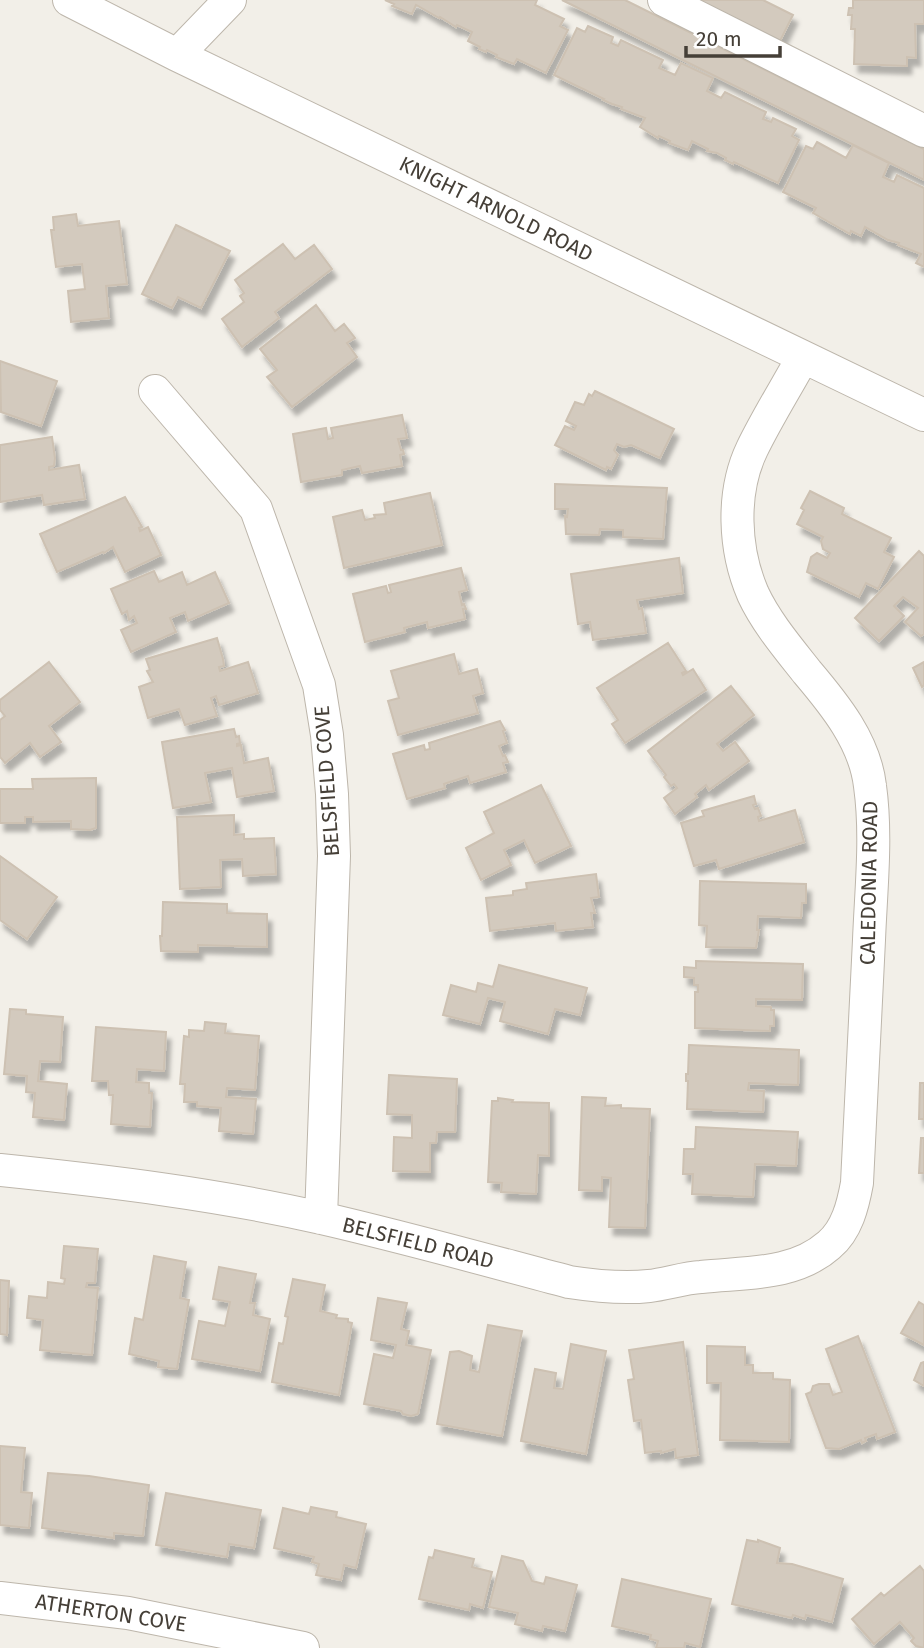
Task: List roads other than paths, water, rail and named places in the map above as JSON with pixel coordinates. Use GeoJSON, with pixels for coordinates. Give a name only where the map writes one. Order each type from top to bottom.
{"type":"FeatureCollection","features":[{"type":"Feature","properties":{"kind":"street","name":"KNIGHT ARNOLD ROAD"},"geometry":{"type":"LineString","coordinates":[[69,0],[177,55],[924,415]]}},
{"type":"Feature","properties":{"kind":"street"},"geometry":{"type":"LineString","coordinates":[[177,55],[230,0]]}},
{"type":"Feature","properties":{"kind":"street"},"geometry":{"type":"LineString","coordinates":[[664,0],[924,131]]}},
{"type":"Feature","properties":{"kind":"street","name":"CALEDONIA ROAD"},"geometry":{"type":"LineString","coordinates":[[803,357],[751,451],[738,489],[738,529],[744,566],[753,594],[766,618],[835,704],[857,742],[870,784],[872,872],[857,1183],[846,1223],[830,1245]]}},
{"type":"Feature","properties":{"kind":"street","name":"BELSFIELD COVE"},"geometry":{"type":"LineString","coordinates":[[155,391],[257,509],[319,685],[327,735],[334,856],[321,1218]]}},
{"type":"Feature","properties":{"kind":"street","name":"BELSFIELD ROAD"},"geometry":{"type":"LineString","coordinates":[[0,1170],[169,1190],[321,1218],[569,1282],[608,1287],[648,1286],[696,1277],[785,1268],[802,1262],[830,1245]]}},
{"type":"Feature","properties":{"kind":"street","name":"ATHERTON COVE"},"geometry":{"type":"LineString","coordinates":[[0,1598],[128,1614],[303,1648]]}}]}
